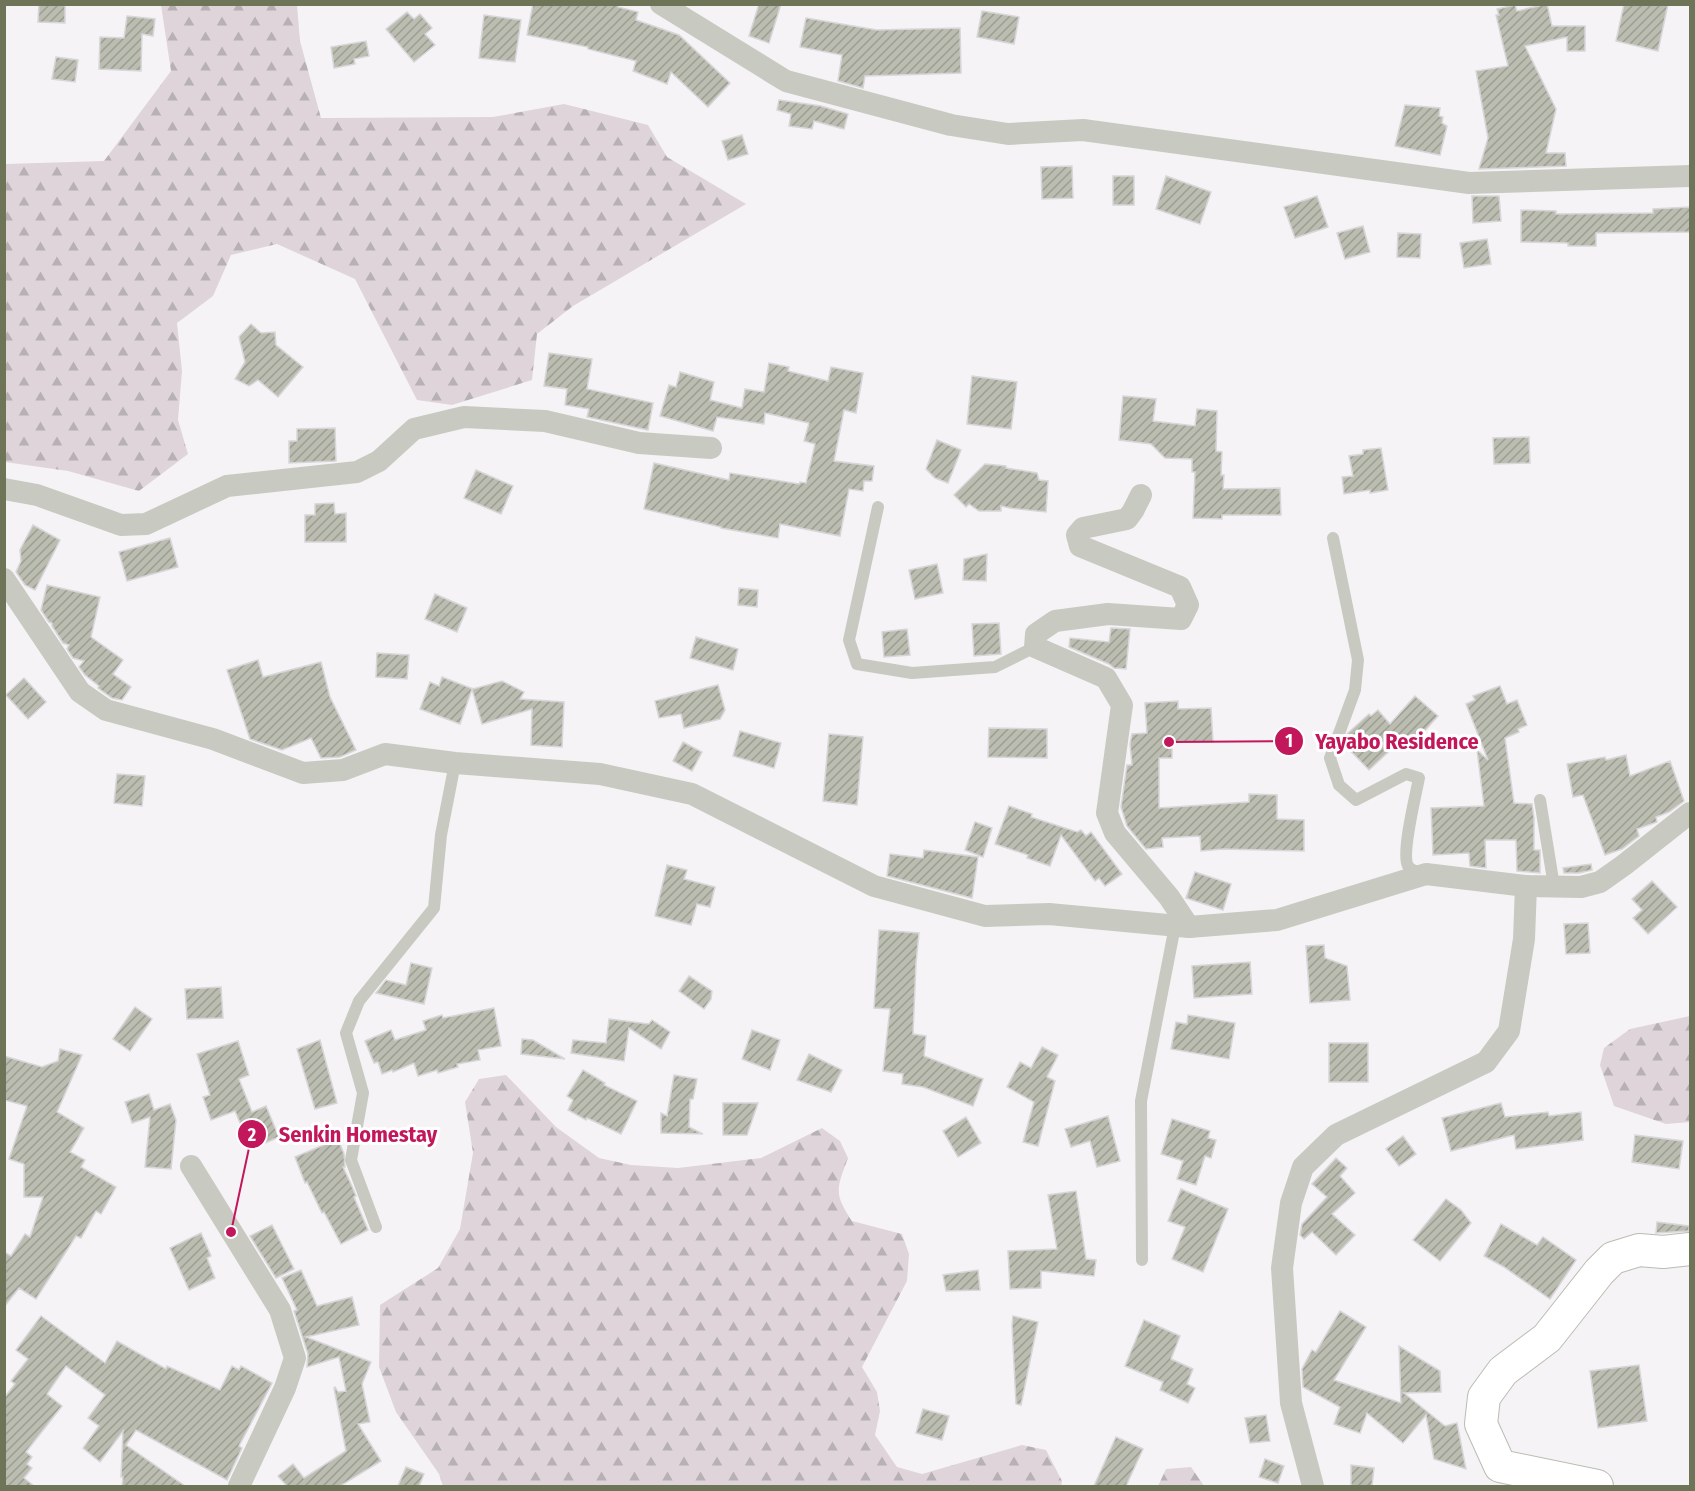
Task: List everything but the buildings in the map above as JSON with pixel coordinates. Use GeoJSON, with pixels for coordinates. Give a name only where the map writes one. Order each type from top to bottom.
{"type":"FeatureCollection","features":[{"type":"Feature","properties":{"kind":"street"},"geometry":{"type":"LineString","coordinates":[[661,4],[786,81],[951,125],[1008,134],[1083,130],[1469,183],[1690,176]]}},
{"type":"Feature","properties":{"kind":"street"},"geometry":{"type":"LineString","coordinates":[[4,489],[38,495],[121,525],[146,524],[227,486],[357,472],[379,461],[414,429],[464,417],[545,421],[639,443],[711,448]]}},
{"type":"Feature","properties":{"kind":"street"},"geometry":{"type":"LineString","coordinates":[[1141,495],[1127,519],[1083,528],[1077,535],[1080,546],[1180,587],[1188,604],[1181,619],[1108,614],[1054,621],[1036,634],[1035,647],[1106,678],[1122,705],[1107,813],[1115,833],[1169,897],[1182,926]]}},
{"type":"Feature","properties":{"kind":"street"},"geometry":{"type":"LineString","coordinates":[[4,579],[80,692],[106,710],[213,739],[303,774],[343,770],[385,754],[455,763],[600,774],[692,794],[874,886],[986,916],[1049,914],[1182,926],[1277,920],[1426,874],[1526,886],[1581,887],[1600,882],[1690,813]]}},
{"type":"Feature","properties":{"kind":"street"},"geometry":{"type":"LineString","coordinates":[[1313,1486],[1291,1403],[1282,1268],[1291,1203],[1303,1167],[1335,1135],[1486,1062],[1509,1031],[1524,939],[1526,886]]}},
{"type":"Feature","properties":{"kind":"street"},"geometry":{"type":"LineString","coordinates":[[191,1166],[280,1310],[295,1358],[285,1388],[239,1486]]}},
{"type":"Feature","properties":{"kind":"street"},"geometry":{"type":"LineString","coordinates":[[1597,1486],[1500,1466],[1481,1424],[1485,1398],[1503,1371],[1547,1338],[1612,1258],[1639,1250],[1663,1252],[1690,1249]]}},
{"type":"Feature","properties":{"kind":"lane"},"geometry":{"type":"LineString","coordinates":[[878,507],[849,640],[856,664],[912,673],[995,667],[1035,647]]}},
{"type":"Feature","properties":{"kind":"lane"},"geometry":{"type":"LineString","coordinates":[[1333,538],[1358,660],[1355,690],[1330,758],[1339,785],[1356,800],[1406,774],[1419,778],[1405,853],[1408,866],[1414,871],[1426,874]]}},
{"type":"Feature","properties":{"kind":"lane"},"geometry":{"type":"LineString","coordinates":[[376,1227],[351,1160],[363,1094],[346,1033],[359,1000],[434,908],[441,835],[455,763]]}},
{"type":"Feature","properties":{"kind":"lane"},"geometry":{"type":"LineString","coordinates":[[1540,800],[1554,886]]}},
{"type":"Feature","properties":{"kind":"lane"},"geometry":{"type":"LineString","coordinates":[[1142,1260],[1142,1101],[1182,926]]}},
{"type":"Feature","properties":{"kind":"green space"},"geometry":{"type":"Polygon","coordinates":[[[161,5],[297,5],[300,41],[321,118],[493,117],[564,104],[648,125],[667,157],[746,204],[573,306],[537,334],[532,380],[452,405],[417,400],[355,279],[277,244],[231,255],[213,296],[177,323],[182,371],[178,420],[188,454],[139,491],[68,471],[5,462],[5,164],[104,161],[171,71],[161,5]]]}},
{"type":"Feature","properties":{"kind":"green space"},"geometry":{"type":"Polygon","coordinates":[[[1690,1016],[1690,1122],[1666,1124],[1614,1106],[1600,1065],[1604,1048],[1630,1029],[1690,1016]]]}},
{"type":"Feature","properties":{"kind":"green space"},"geometry":{"type":"Polygon","coordinates":[[[506,1075],[556,1127],[599,1158],[631,1165],[678,1168],[761,1158],[822,1128],[840,1141],[848,1158],[839,1184],[839,1197],[852,1221],[902,1234],[909,1254],[907,1281],[862,1367],[877,1392],[880,1411],[875,1435],[897,1467],[922,1474],[1022,1445],[1046,1450],[1062,1481],[1061,1486],[443,1486],[439,1474],[396,1412],[379,1367],[380,1305],[438,1268],[460,1229],[473,1153],[465,1102],[479,1079],[506,1075]]]}},
{"type":"Feature","properties":{"kind":"green space"},"geometry":{"type":"Polygon","coordinates":[[[1191,1467],[1204,1486],[1158,1486],[1166,1469],[1191,1467]]]}},
{"type":"Feature","properties":{"kind":"place","name":"Yayabo Residence"},"geometry":{"type":"Point","coordinates":[1169,742]}},
{"type":"Feature","properties":{"kind":"place","name":"Senkin Homestay"},"geometry":{"type":"Point","coordinates":[231,1232]}}]}
